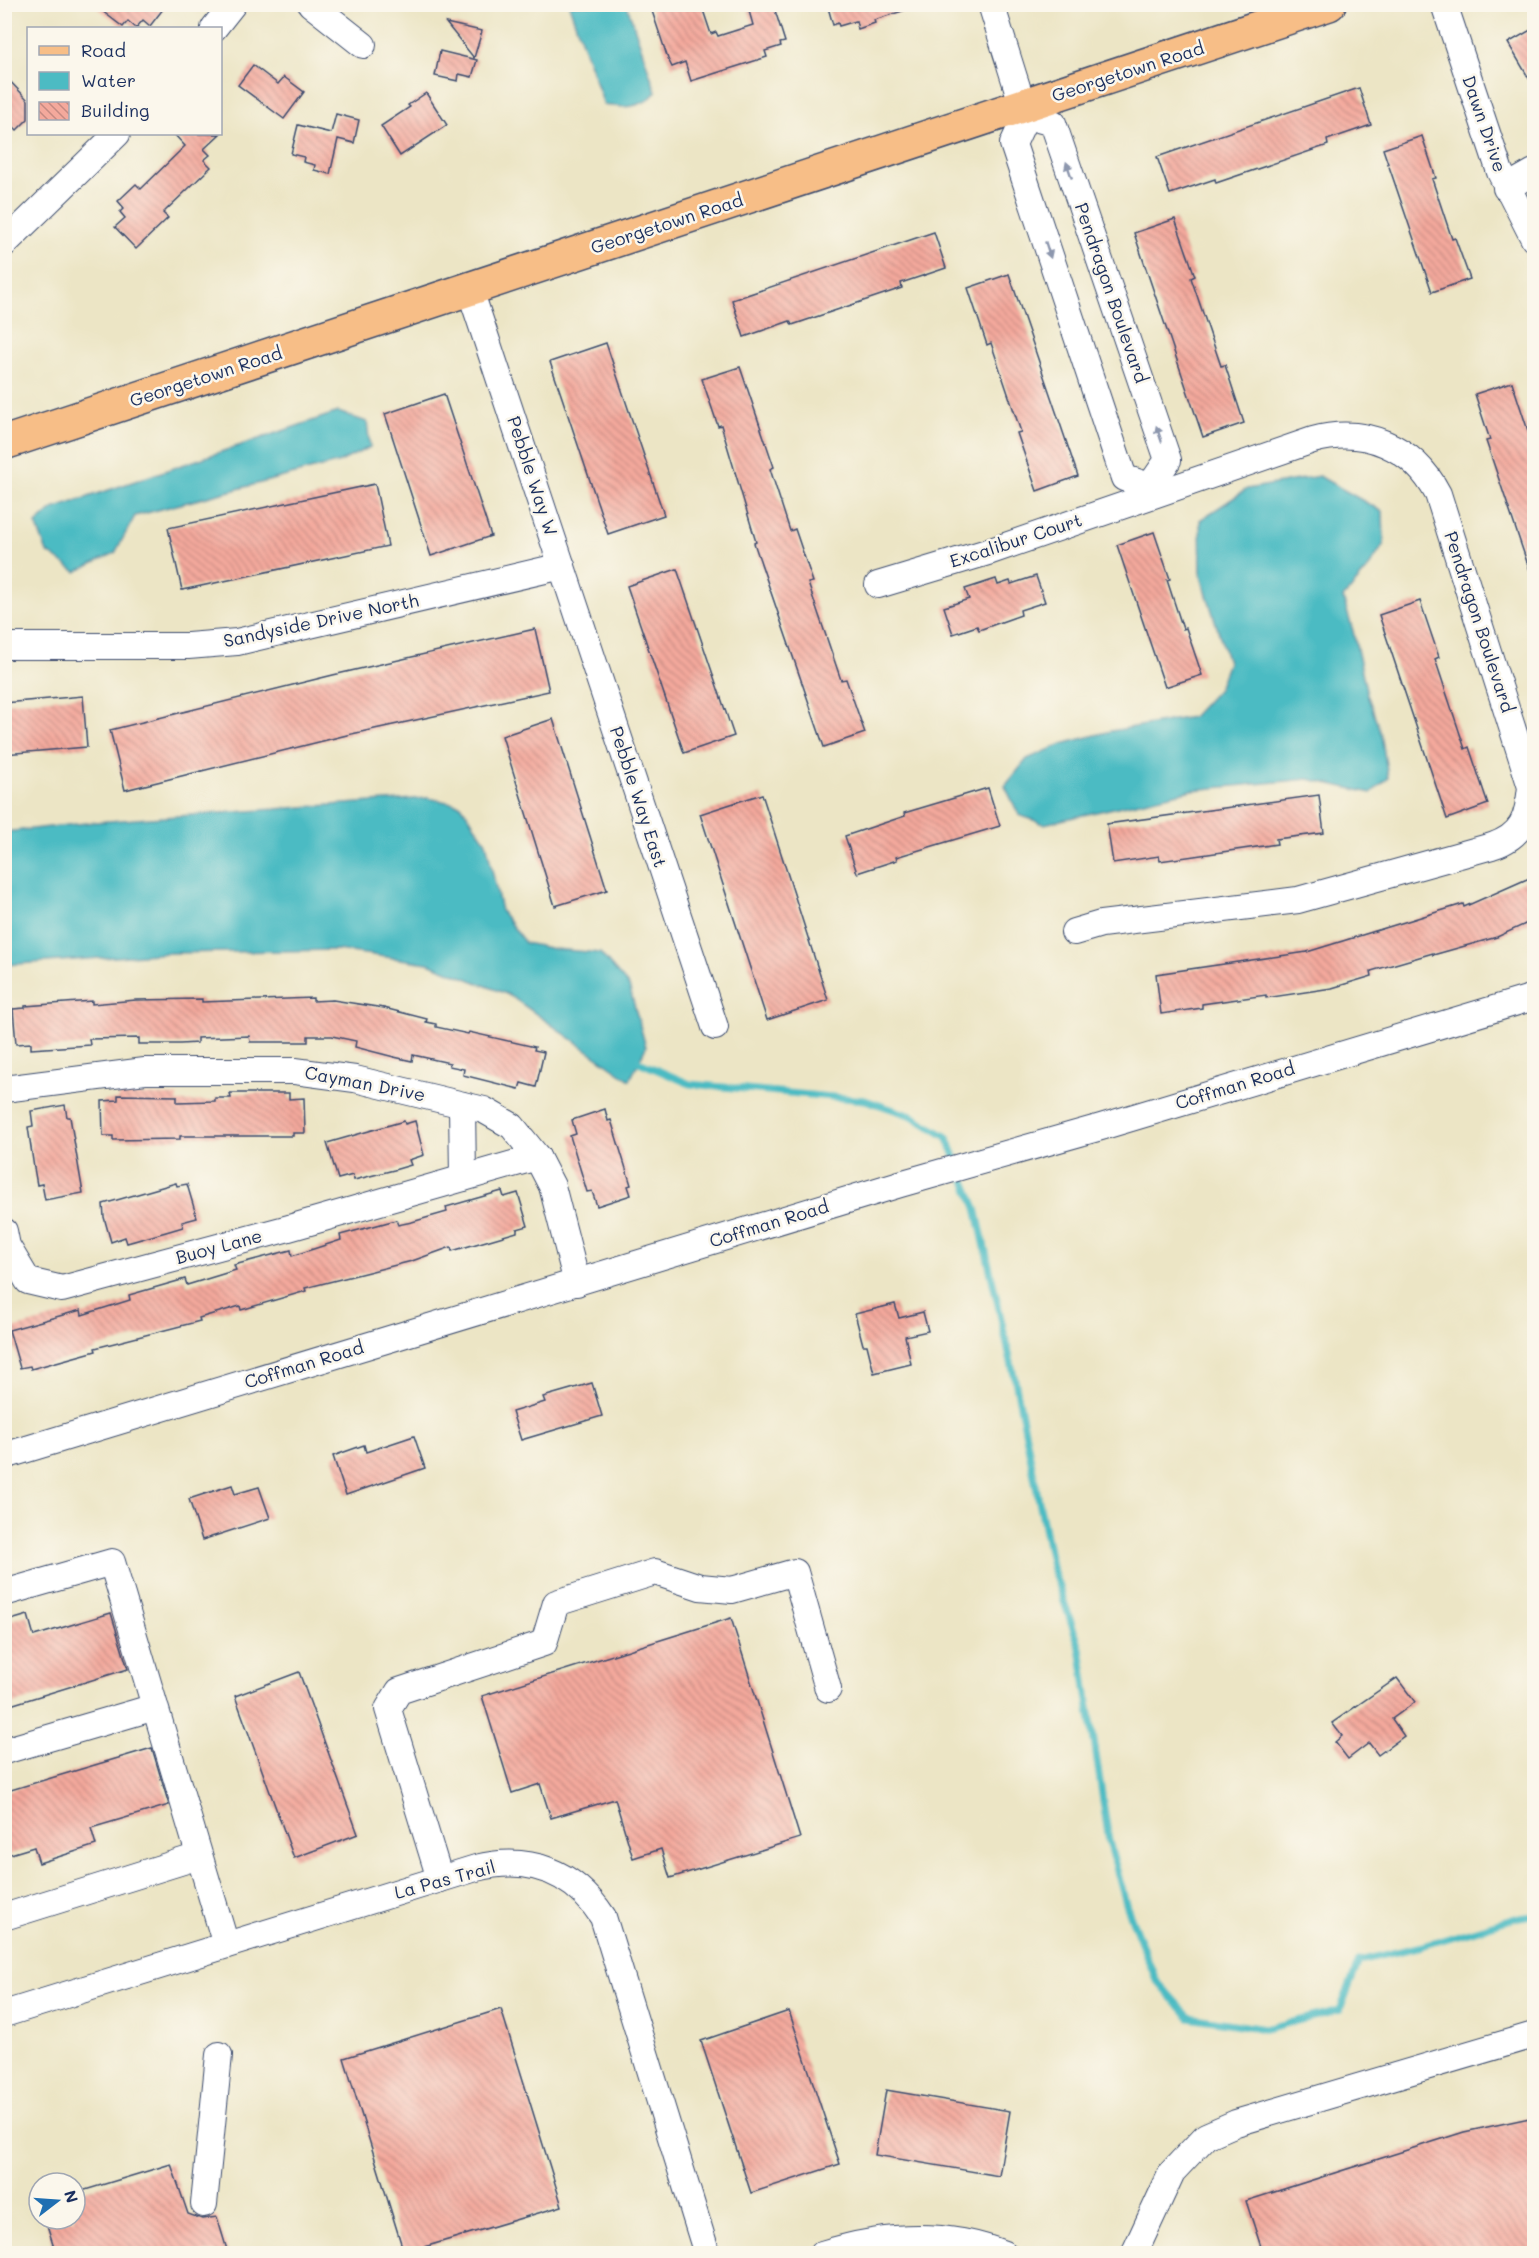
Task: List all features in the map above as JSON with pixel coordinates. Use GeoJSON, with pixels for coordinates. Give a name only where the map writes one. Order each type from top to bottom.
{"type":"FeatureCollection","features":[{"type":"Feature","properties":{"kind":"main road","name":"Georgetown Road"},"geometry":{"type":"LineString","coordinates":[[4,443],[470,290],[1025,112],[1329,4]]}},
{"type":"Feature","properties":{"kind":"street"},"geometry":{"type":"LineString","coordinates":[[215,27],[233,4]]}},
{"type":"Feature","properties":{"kind":"street"},"geometry":{"type":"LineString","coordinates":[[311,4],[363,45]]}},
{"type":"Feature","properties":{"kind":"street"},"geometry":{"type":"LineString","coordinates":[[991,4],[1025,112],[1013,144],[1124,478],[1151,490]]}},
{"type":"Feature","properties":{"kind":"street","name":"Dawn Drive"},"geometry":{"type":"LineString","coordinates":[[1444,4],[1506,188],[1534,239]]}},
{"type":"Feature","properties":{"kind":"street","name":"Pendragon Boulevard"},"geometry":{"type":"LineString","coordinates":[[1025,112],[1053,123],[1168,460],[1151,490]]}},
{"type":"Feature","properties":{"kind":"street"},"geometry":{"type":"LineString","coordinates":[[4,244],[116,135]]}},
{"type":"Feature","properties":{"kind":"street"},"geometry":{"type":"LineString","coordinates":[[1506,188],[1534,172]]}},
{"type":"Feature","properties":{"kind":"street","name":"Pebble Way W"},"geometry":{"type":"LineString","coordinates":[[470,290],[562,566]]}},
{"type":"Feature","properties":{"kind":"street","name":"Pendragon Boulevard"},"geometry":{"type":"LineString","coordinates":[[1074,932],[1101,924],[1298,900],[1500,844],[1521,827],[1529,813],[1532,787],[1438,494],[1427,476],[1405,453],[1376,439],[1354,435],[1334,435],[1151,490]]}},
{"type":"Feature","properties":{"kind":"street","name":"Excalibur Court"},"geometry":{"type":"LineString","coordinates":[[878,585],[991,551],[1151,490]]}},
{"type":"Feature","properties":{"kind":"street","name":"Sandyside Drive North"},"geometry":{"type":"LineString","coordinates":[[4,646],[188,646],[237,642],[562,566]]}},
{"type":"Feature","properties":{"kind":"street","name":"Pebble Way East"},"geometry":{"type":"LineString","coordinates":[[562,566],[715,1027]]}},
{"type":"Feature","properties":{"kind":"street","name":"Coffman Road"},"geometry":{"type":"LineString","coordinates":[[4,1455],[900,1184],[1101,1127],[1534,997]]}},
{"type":"Feature","properties":{"kind":"street","name":"Cayman Drive"},"geometry":{"type":"LineString","coordinates":[[4,1089],[146,1071],[295,1071],[355,1079],[484,1110],[512,1126],[537,1157],[552,1186],[577,1283]]}},
{"type":"Feature","properties":{"kind":"street"},"geometry":{"type":"LineString","coordinates":[[462,1105],[463,1178]]}},
{"type":"Feature","properties":{"kind":"street","name":"Buoy Lane"},"geometry":{"type":"LineString","coordinates":[[4,1231],[6,1246],[28,1281],[62,1289],[289,1228],[537,1157]]}},
{"type":"Feature","properties":{"kind":"street"},"geometry":{"type":"LineString","coordinates":[[4,1593],[112,1562],[226,1945]]}},
{"type":"Feature","properties":{"kind":"street"},"geometry":{"type":"LineString","coordinates":[[440,1879],[388,1709],[399,1691],[544,1643],[556,1603],[655,1572],[700,1587],[732,1590],[795,1572],[828,1689]]}},
{"type":"Feature","properties":{"kind":"street"},"geometry":{"type":"LineString","coordinates":[[4,1751],[155,1707]]}},
{"type":"Feature","properties":{"kind":"street"},"geometry":{"type":"LineString","coordinates":[[4,1917],[199,1856]]}},
{"type":"Feature","properties":{"kind":"street","name":"La Pas Trail"},"geometry":{"type":"LineString","coordinates":[[4,2014],[485,1866],[527,1865],[557,1875],[591,1899],[603,1917],[707,2253]]}},
{"type":"Feature","properties":{"kind":"street"},"geometry":{"type":"LineString","coordinates":[[1134,2253],[1172,2172],[1206,2136],[1236,2123],[1534,2035]]}},
{"type":"Feature","properties":{"kind":"street"},"geometry":{"type":"LineString","coordinates":[[204,2204],[219,2055]]}},
{"type":"Feature","properties":{"kind":"street"},"geometry":{"type":"LineString","coordinates":[[822,2253],[875,2247],[909,2236],[960,2240],[1004,2253]]}},
{"type":"Feature","properties":{"kind":"water"},"geometry":{"type":"Polygon","coordinates":[[[569,5],[627,5],[656,92],[651,98],[632,106],[604,105],[569,5]]]}},
{"type":"Feature","properties":{"kind":"water"},"geometry":{"type":"Polygon","coordinates":[[[338,412],[367,422],[370,447],[340,462],[135,516],[115,553],[76,572],[47,552],[36,524],[53,509],[338,412]]]}},
{"type":"Feature","properties":{"kind":"water"},"geometry":{"type":"Polygon","coordinates":[[[1319,476],[1383,512],[1384,544],[1367,570],[1343,598],[1367,694],[1381,734],[1388,778],[1371,793],[1308,779],[1192,790],[1044,824],[1019,815],[1005,786],[1027,759],[1062,744],[1111,731],[1192,717],[1218,689],[1228,662],[1201,576],[1200,520],[1247,489],[1319,476]]]}},
{"type":"Feature","properties":{"kind":"water"},"geometry":{"type":"Polygon","coordinates":[[[428,798],[461,805],[486,842],[501,911],[525,943],[554,949],[600,953],[629,986],[646,1047],[630,1080],[509,995],[428,963],[337,950],[170,953],[5,965],[5,832],[95,822],[428,798]]]}},
{"type":"Feature","properties":{"kind":"building"},"geometry":{"type":"Polygon","coordinates":[[[93,4],[167,4],[150,26],[143,20],[137,27],[128,21],[123,27],[93,4]]]}},
{"type":"Feature","properties":{"kind":"building"},"geometry":{"type":"Polygon","coordinates":[[[662,4],[701,4],[711,34],[716,32],[718,36],[753,25],[747,4],[773,4],[785,42],[780,43],[781,46],[765,51],[767,57],[691,81],[685,62],[672,67],[668,59],[651,8],[662,4]]]}},
{"type":"Feature","properties":{"kind":"building"},"geometry":{"type":"Polygon","coordinates":[[[827,4],[912,4],[912,8],[874,20],[875,23],[858,29],[856,21],[839,26],[838,23],[833,25],[827,4]]]}},
{"type":"Feature","properties":{"kind":"building"},"geometry":{"type":"Polygon","coordinates":[[[446,23],[482,31],[474,58],[446,23]]]}},
{"type":"Feature","properties":{"kind":"building"},"geometry":{"type":"Polygon","coordinates":[[[1534,28],[1534,87],[1508,43],[1534,28]]]}},
{"type":"Feature","properties":{"kind":"building"},"geometry":{"type":"Polygon","coordinates":[[[440,51],[477,60],[472,77],[459,74],[458,81],[435,76],[440,51]]]}},
{"type":"Feature","properties":{"kind":"building"},"geometry":{"type":"Polygon","coordinates":[[[253,65],[278,84],[284,77],[304,92],[284,119],[238,85],[253,65]]]}},
{"type":"Feature","properties":{"kind":"building"},"geometry":{"type":"Polygon","coordinates":[[[4,75],[27,99],[27,120],[17,130],[13,126],[4,134],[4,75]]]}},
{"type":"Feature","properties":{"kind":"building"},"geometry":{"type":"Polygon","coordinates":[[[1359,88],[1371,125],[1327,140],[1328,145],[1216,183],[1215,179],[1170,194],[1157,157],[1359,88]]]}},
{"type":"Feature","properties":{"kind":"building"},"geometry":{"type":"Polygon","coordinates":[[[426,93],[447,125],[400,156],[381,126],[410,107],[408,105],[426,93]]]}},
{"type":"Feature","properties":{"kind":"building"},"geometry":{"type":"Polygon","coordinates":[[[336,114],[359,120],[354,143],[338,139],[330,174],[314,170],[315,165],[303,162],[304,157],[291,154],[298,125],[331,133],[336,114]]]}},
{"type":"Feature","properties":{"kind":"building"},"geometry":{"type":"Polygon","coordinates":[[[175,135],[219,135],[204,149],[210,155],[204,160],[211,167],[163,213],[168,218],[136,249],[115,227],[125,218],[120,212],[124,208],[118,201],[136,184],[141,189],[185,146],[175,135]]]}},
{"type":"Feature","properties":{"kind":"building"},"geometry":{"type":"Polygon","coordinates":[[[1422,136],[1436,178],[1432,179],[1452,239],[1455,238],[1470,279],[1432,292],[1383,149],[1422,136]]]}},
{"type":"Feature","properties":{"kind":"building"},"geometry":{"type":"Polygon","coordinates":[[[1175,219],[1195,276],[1191,278],[1221,366],[1225,365],[1244,423],[1203,437],[1134,233],[1175,219]]]}},
{"type":"Feature","properties":{"kind":"building"},"geometry":{"type":"Polygon","coordinates":[[[934,232],[946,268],[901,283],[902,288],[792,325],[790,321],[744,337],[732,300],[934,232]]]}},
{"type":"Feature","properties":{"kind":"building"},"geometry":{"type":"Polygon","coordinates":[[[1009,274],[1078,476],[1037,491],[1017,433],[1021,432],[991,343],[987,345],[968,288],[1009,274]]]}},
{"type":"Feature","properties":{"kind":"building"},"geometry":{"type":"Polygon","coordinates":[[[606,343],[664,515],[608,534],[550,362],[606,343]]]}},
{"type":"Feature","properties":{"kind":"building"},"geometry":{"type":"Polygon","coordinates":[[[740,367],[774,467],[770,469],[790,531],[795,529],[813,582],[808,583],[841,680],[846,679],[865,733],[824,747],[754,543],[756,542],[721,425],[718,426],[702,379],[740,367]]]}},
{"type":"Feature","properties":{"kind":"building"},"geometry":{"type":"Polygon","coordinates":[[[1512,382],[1534,449],[1534,574],[1531,574],[1486,441],[1490,440],[1475,394],[1512,382]]]}},
{"type":"Feature","properties":{"kind":"building"},"geometry":{"type":"Polygon","coordinates":[[[444,394],[491,536],[431,556],[385,414],[444,394]]]}},
{"type":"Feature","properties":{"kind":"building"},"geometry":{"type":"Polygon","coordinates":[[[375,484],[388,546],[182,590],[168,528],[375,484]]]}},
{"type":"Feature","properties":{"kind":"building"},"geometry":{"type":"Polygon","coordinates":[[[1154,532],[1170,579],[1167,580],[1183,629],[1186,628],[1202,675],[1165,687],[1117,545],[1154,532]]]}},
{"type":"Feature","properties":{"kind":"building"},"geometry":{"type":"Polygon","coordinates":[[[677,569],[734,736],[684,753],[627,586],[677,569]]]}},
{"type":"Feature","properties":{"kind":"building"},"geometry":{"type":"Polygon","coordinates":[[[1036,576],[1045,602],[1020,610],[1021,615],[979,630],[977,626],[953,634],[944,607],[969,599],[965,589],[996,579],[998,585],[1010,581],[1011,584],[1036,576]]]}},
{"type":"Feature","properties":{"kind":"building"},"geometry":{"type":"Polygon","coordinates":[[[1420,601],[1439,657],[1435,659],[1465,749],[1469,747],[1488,804],[1447,819],[1379,615],[1420,601]]]}},
{"type":"Feature","properties":{"kind":"building"},"geometry":{"type":"Polygon","coordinates":[[[535,629],[549,691],[347,735],[125,790],[110,730],[333,675],[535,629]]]}},
{"type":"Feature","properties":{"kind":"building"},"geometry":{"type":"Polygon","coordinates":[[[83,696],[87,747],[4,754],[4,703],[83,696]]]}},
{"type":"Feature","properties":{"kind":"building"},"geometry":{"type":"Polygon","coordinates":[[[553,719],[607,890],[555,906],[502,736],[553,719]]]}},
{"type":"Feature","properties":{"kind":"building"},"geometry":{"type":"Polygon","coordinates":[[[988,788],[1000,826],[896,857],[897,860],[857,873],[845,836],[905,816],[904,813],[988,788]]]}},
{"type":"Feature","properties":{"kind":"building"},"geometry":{"type":"Polygon","coordinates":[[[762,794],[828,1000],[767,1020],[700,814],[762,794]]]}},
{"type":"Feature","properties":{"kind":"building"},"geometry":{"type":"Polygon","coordinates":[[[1319,795],[1324,833],[1276,839],[1277,844],[1160,861],[1159,856],[1113,863],[1107,824],[1319,795]]]}},
{"type":"Feature","properties":{"kind":"building"},"geometry":{"type":"Polygon","coordinates":[[[1534,876],[1534,920],[1497,937],[1371,971],[1372,976],[1332,988],[1266,998],[1266,995],[1202,1004],[1202,1008],[1161,1014],[1156,974],[1307,952],[1463,904],[1464,907],[1534,876]]]}},
{"type":"Feature","properties":{"kind":"building"},"geometry":{"type":"Polygon","coordinates":[[[313,998],[313,1001],[333,1000],[384,1008],[427,1019],[426,1022],[436,1024],[436,1027],[535,1047],[534,1050],[544,1052],[536,1087],[521,1083],[519,1089],[463,1075],[464,1069],[449,1066],[450,1063],[413,1055],[412,1061],[394,1057],[355,1047],[356,1041],[332,1036],[308,1036],[308,1042],[250,1042],[249,1036],[197,1038],[197,1043],[180,1044],[139,1044],[139,1038],[89,1039],[90,1045],[31,1049],[31,1043],[16,1044],[13,1009],[25,1008],[25,1006],[92,1001],[92,1004],[136,1000],[202,999],[202,1002],[313,998]]]}},
{"type":"Feature","properties":{"kind":"building"},"geometry":{"type":"Polygon","coordinates":[[[230,1093],[289,1093],[289,1099],[304,1098],[305,1133],[293,1133],[293,1136],[180,1136],[180,1139],[113,1140],[113,1136],[103,1136],[102,1101],[118,1100],[118,1095],[177,1096],[177,1102],[215,1101],[215,1098],[231,1098],[230,1093]]]}},
{"type":"Feature","properties":{"kind":"building"},"geometry":{"type":"Polygon","coordinates":[[[65,1105],[67,1117],[70,1117],[83,1193],[45,1200],[42,1184],[37,1185],[34,1168],[28,1127],[33,1126],[31,1111],[65,1105]]]}},
{"type":"Feature","properties":{"kind":"building"},"geometry":{"type":"Polygon","coordinates":[[[605,1109],[608,1121],[611,1120],[631,1185],[628,1186],[631,1195],[597,1206],[592,1191],[587,1192],[570,1136],[576,1134],[572,1120],[605,1109]]]}},
{"type":"Feature","properties":{"kind":"building"},"geometry":{"type":"Polygon","coordinates":[[[404,1121],[405,1124],[415,1121],[424,1155],[409,1160],[411,1165],[394,1170],[354,1180],[353,1175],[338,1179],[327,1143],[404,1121]]]}},
{"type":"Feature","properties":{"kind":"building"},"geometry":{"type":"Polygon","coordinates":[[[176,1183],[177,1186],[187,1184],[197,1218],[182,1222],[183,1227],[127,1243],[125,1237],[111,1242],[103,1204],[176,1183]]]}},
{"type":"Feature","properties":{"kind":"building"},"geometry":{"type":"Polygon","coordinates":[[[502,1191],[504,1197],[518,1193],[528,1226],[517,1229],[517,1232],[452,1251],[451,1247],[412,1261],[305,1288],[306,1291],[241,1310],[240,1306],[199,1318],[200,1321],[95,1348],[96,1351],[31,1369],[30,1366],[20,1368],[9,1330],[81,1310],[82,1315],[130,1300],[129,1295],[185,1279],[187,1285],[236,1270],[234,1265],[291,1250],[292,1256],[341,1240],[340,1235],[396,1220],[398,1225],[412,1222],[447,1212],[446,1207],[502,1191]]]}},
{"type":"Feature","properties":{"kind":"building"},"geometry":{"type":"Polygon","coordinates":[[[895,1304],[899,1318],[923,1312],[928,1331],[905,1336],[911,1364],[874,1373],[867,1345],[863,1345],[855,1314],[895,1304]]]}},
{"type":"Feature","properties":{"kind":"building"},"geometry":{"type":"Polygon","coordinates":[[[592,1383],[602,1416],[521,1440],[512,1412],[545,1402],[543,1397],[592,1383]]]}},
{"type":"Feature","properties":{"kind":"building"},"geometry":{"type":"Polygon","coordinates":[[[414,1436],[425,1468],[346,1495],[333,1456],[364,1445],[366,1452],[414,1436]]]}},
{"type":"Feature","properties":{"kind":"building"},"geometry":{"type":"Polygon","coordinates":[[[232,1485],[235,1494],[259,1487],[270,1518],[202,1540],[189,1499],[232,1485]]]}},
{"type":"Feature","properties":{"kind":"building"},"geometry":{"type":"Polygon","coordinates":[[[111,1613],[128,1669],[4,1707],[4,1622],[28,1615],[34,1636],[111,1613]]]}},
{"type":"Feature","properties":{"kind":"building"},"geometry":{"type":"Polygon","coordinates":[[[731,1618],[800,1838],[670,1878],[661,1849],[633,1858],[615,1799],[551,1818],[540,1784],[512,1793],[482,1696],[731,1618]]]}},
{"type":"Feature","properties":{"kind":"building"},"geometry":{"type":"Polygon","coordinates":[[[299,1672],[358,1834],[294,1858],[235,1696],[299,1672]]]}},
{"type":"Feature","properties":{"kind":"building"},"geometry":{"type":"Polygon","coordinates":[[[1397,1678],[1415,1702],[1392,1719],[1404,1736],[1378,1755],[1369,1743],[1348,1759],[1335,1742],[1342,1736],[1332,1723],[1397,1678]]]}},
{"type":"Feature","properties":{"kind":"building"},"geometry":{"type":"Polygon","coordinates":[[[152,1748],[169,1805],[91,1828],[96,1845],[39,1863],[34,1847],[4,1856],[4,1792],[152,1748]]]}},
{"type":"Feature","properties":{"kind":"building"},"geometry":{"type":"Polygon","coordinates":[[[501,2009],[562,2206],[404,2253],[344,2058],[501,2009]]]}},
{"type":"Feature","properties":{"kind":"building"},"geometry":{"type":"Polygon","coordinates":[[[789,2011],[840,2164],[751,2193],[701,2041],[789,2011]]]}},
{"type":"Feature","properties":{"kind":"building"},"geometry":{"type":"Polygon","coordinates":[[[886,2090],[1010,2111],[999,2176],[875,2155],[886,2090]]]}},
{"type":"Feature","properties":{"kind":"building"},"geometry":{"type":"Polygon","coordinates":[[[1534,2117],[1534,2253],[1263,2253],[1246,2201],[1464,2132],[1534,2117]]]}},
{"type":"Feature","properties":{"kind":"building"},"geometry":{"type":"Polygon","coordinates":[[[171,2164],[188,2214],[202,2219],[217,2217],[228,2253],[56,2253],[49,2231],[87,2231],[87,2189],[171,2164]]]}},
{"type":"Feature","properties":{"kind":"waterway"},"geometry":{"type":"LineString","coordinates":[[632,1059],[690,1084],[865,1100],[912,1116],[947,1137],[976,1208],[1015,1380],[1052,1567],[1080,1648],[1109,1841],[1127,1907],[1156,1980],[1189,2017],[1265,2029],[1340,2010],[1359,1961],[1422,1946],[1519,1917],[1534,1915]]}}]}
